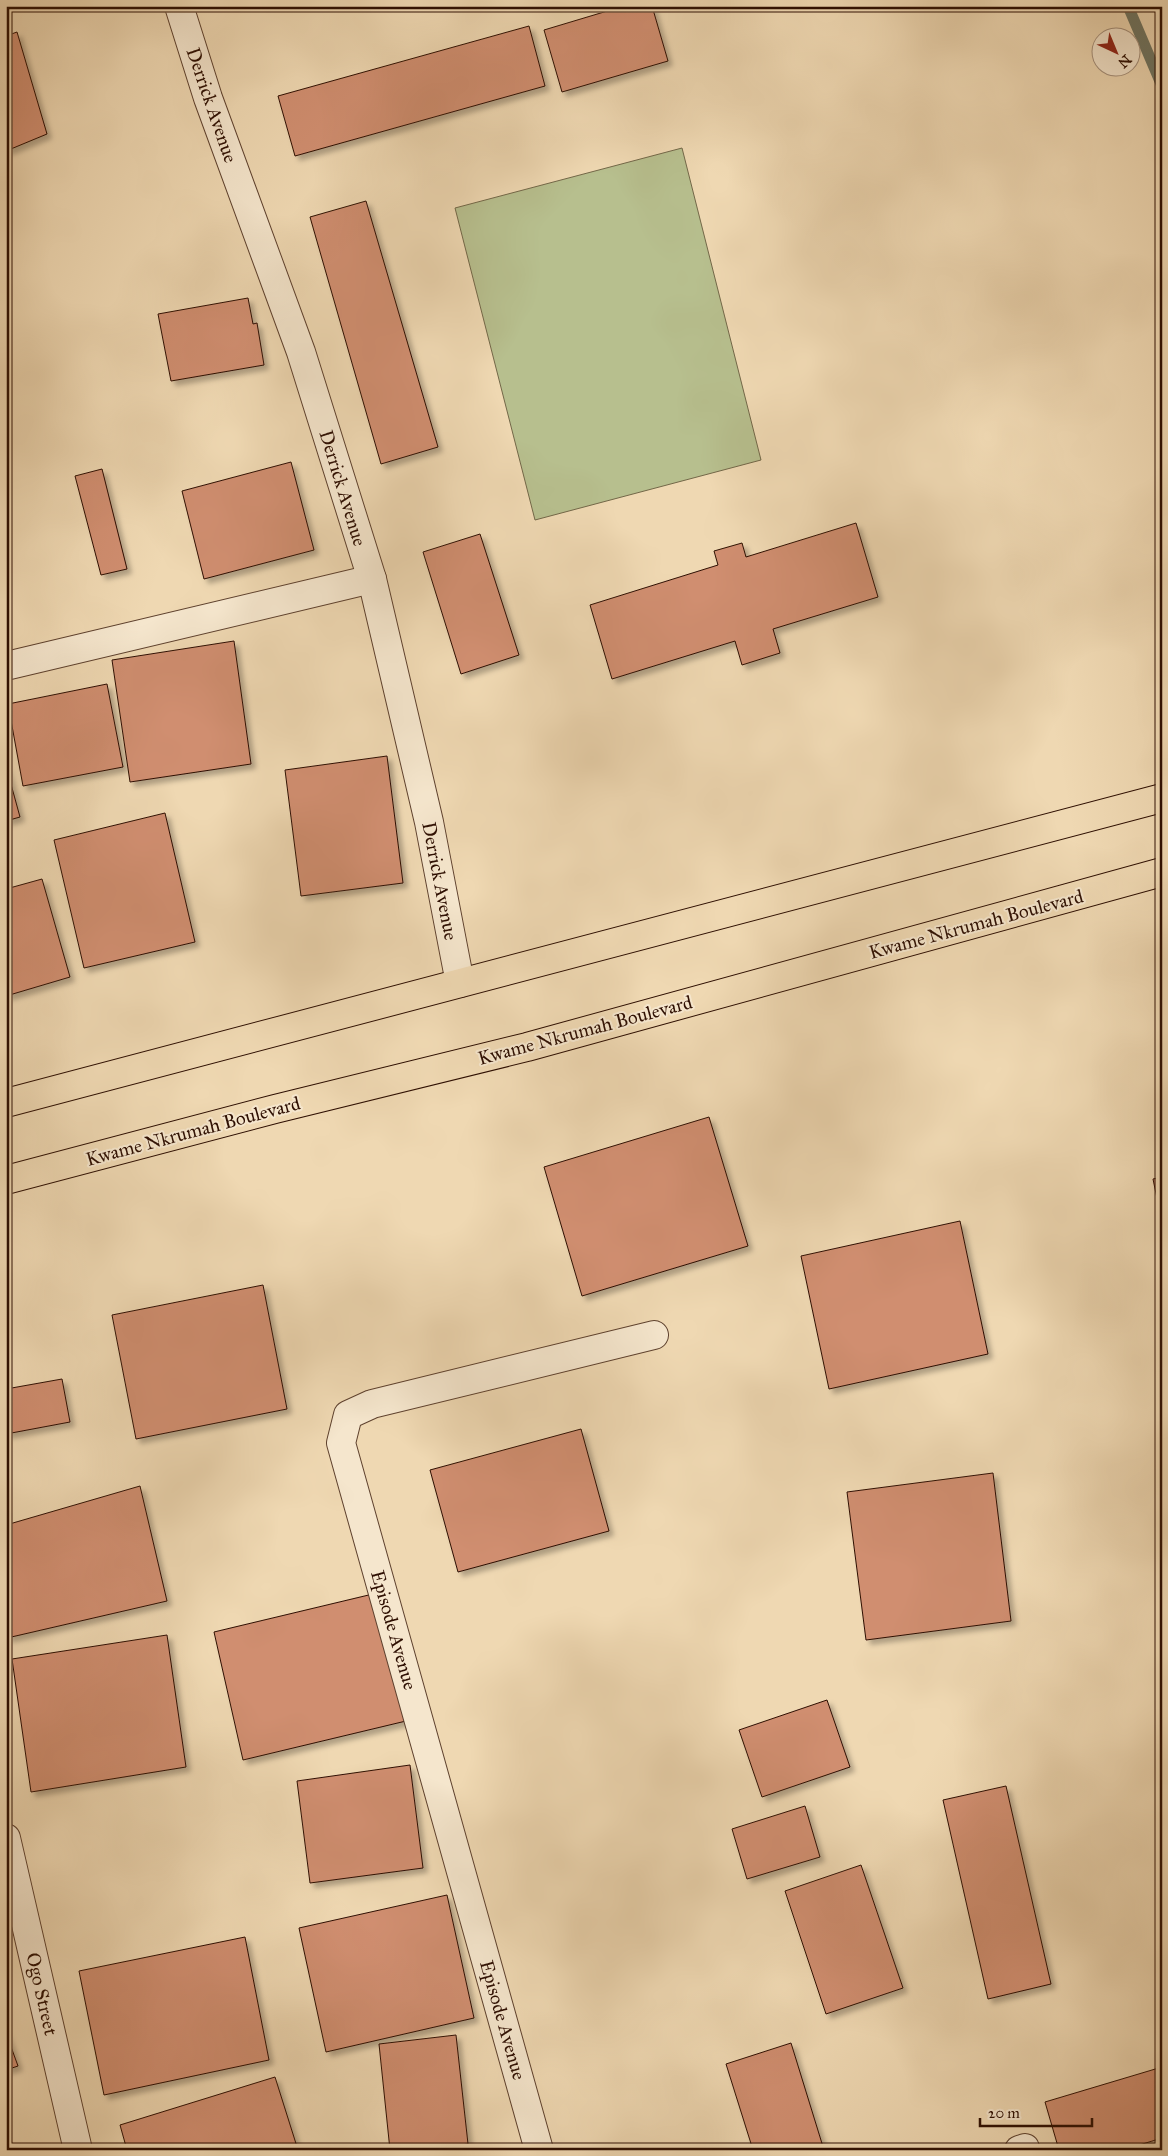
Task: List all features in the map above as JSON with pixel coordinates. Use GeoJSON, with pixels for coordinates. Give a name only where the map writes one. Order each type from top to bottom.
{"type":"FeatureCollection","features":[{"type":"Feature","properties":{"kind":"highway"},"geometry":{"type":"LineString","coordinates":[[6,1103],[1162,798]]}},
{"type":"Feature","properties":{"kind":"highway","name":"Kwame Nkrumah Boulevard"},"geometry":{"type":"LineString","coordinates":[[6,1180],[275,1109],[537,1044],[1162,872]]}},
{"type":"Feature","properties":{"kind":"street","name":"Derrick Avenue"},"geometry":{"type":"LineString","coordinates":[[179,6],[208,98],[301,352],[372,579],[429,822],[460,982]]}},
{"type":"Feature","properties":{"kind":"street"},"geometry":{"type":"LineString","coordinates":[[6,666],[372,579]]}},
{"type":"Feature","properties":{"kind":"street","name":"Episode Avenue"},"geometry":{"type":"LineString","coordinates":[[539,2150],[341,1442],[348,1416],[372,1404],[654,1335]]}},
{"type":"Feature","properties":{"kind":"street","name":"Ogo Street"},"geometry":{"type":"LineString","coordinates":[[6,1838],[78,2150]]}},
{"type":"Feature","properties":{"kind":"green space"},"geometry":{"type":"Polygon","coordinates":[[[682,148],[761,460],[535,520],[455,208],[682,148]]]}},
{"type":"Feature","properties":{"kind":"building"},"geometry":{"type":"Polygon","coordinates":[[[624,6],[652,6],[668,61],[562,92],[544,30],[624,6]]]}},
{"type":"Feature","properties":{"kind":"building"},"geometry":{"type":"Polygon","coordinates":[[[529,26],[545,86],[295,156],[278,96],[529,26]]]}},
{"type":"Feature","properties":{"kind":"building"},"geometry":{"type":"Polygon","coordinates":[[[17,32],[47,134],[6,151],[6,36],[17,32]]]}},
{"type":"Feature","properties":{"kind":"building"},"geometry":{"type":"Polygon","coordinates":[[[366,201],[438,447],[381,464],[310,217],[366,201]]]}},
{"type":"Feature","properties":{"kind":"building"},"geometry":{"type":"Polygon","coordinates":[[[248,298],[253,324],[257,323],[264,365],[171,381],[158,314],[248,298]]]}},
{"type":"Feature","properties":{"kind":"building"},"geometry":{"type":"Polygon","coordinates":[[[291,462],[314,550],[204,579],[182,491],[291,462]]]}},
{"type":"Feature","properties":{"kind":"building"},"geometry":{"type":"Polygon","coordinates":[[[102,469],[127,569],[101,575],[75,476],[102,469]]]}},
{"type":"Feature","properties":{"kind":"building"},"geometry":{"type":"Polygon","coordinates":[[[856,523],[878,597],[773,629],[780,653],[742,665],[735,641],[612,679],[590,605],[718,565],[714,551],[742,543],[746,557],[856,523]]]}},
{"type":"Feature","properties":{"kind":"building"},"geometry":{"type":"Polygon","coordinates":[[[480,534],[519,655],[461,674],[423,552],[480,534]]]}},
{"type":"Feature","properties":{"kind":"building"},"geometry":{"type":"Polygon","coordinates":[[[234,641],[251,764],[130,782],[112,660],[234,641]]]}},
{"type":"Feature","properties":{"kind":"building"},"geometry":{"type":"Polygon","coordinates":[[[107,684],[123,767],[23,786],[8,704],[107,684]]]}},
{"type":"Feature","properties":{"kind":"building"},"geometry":{"type":"Polygon","coordinates":[[[387,756],[403,883],[301,896],[285,770],[387,756]]]}},
{"type":"Feature","properties":{"kind":"building"},"geometry":{"type":"Polygon","coordinates":[[[6,766],[20,817],[6,821],[6,766]]]}},
{"type":"Feature","properties":{"kind":"building"},"geometry":{"type":"Polygon","coordinates":[[[165,813],[195,942],[84,968],[54,840],[165,813]]]}},
{"type":"Feature","properties":{"kind":"building"},"geometry":{"type":"Polygon","coordinates":[[[42,879],[70,977],[6,996],[6,889],[42,879]]]}},
{"type":"Feature","properties":{"kind":"building"},"geometry":{"type":"Polygon","coordinates":[[[709,1117],[748,1246],[582,1296],[544,1167],[709,1117]]]}},
{"type":"Feature","properties":{"kind":"building"},"geometry":{"type":"Polygon","coordinates":[[[1162,1177],[1162,1223],[1153,1179],[1162,1177]]]}},
{"type":"Feature","properties":{"kind":"building"},"geometry":{"type":"Polygon","coordinates":[[[960,1221],[988,1354],[829,1389],[801,1256],[960,1221]]]}},
{"type":"Feature","properties":{"kind":"building"},"geometry":{"type":"Polygon","coordinates":[[[263,1285],[287,1409],[136,1439],[112,1315],[263,1285]]]}},
{"type":"Feature","properties":{"kind":"building"},"geometry":{"type":"Polygon","coordinates":[[[62,1379],[70,1422],[6,1434],[6,1389],[62,1379]]]}},
{"type":"Feature","properties":{"kind":"building"},"geometry":{"type":"Polygon","coordinates":[[[581,1429],[609,1531],[458,1572],[430,1470],[581,1429]]]}},
{"type":"Feature","properties":{"kind":"building"},"geometry":{"type":"Polygon","coordinates":[[[993,1473],[1011,1621],[866,1640],[847,1492],[993,1473]]]}},
{"type":"Feature","properties":{"kind":"building"},"geometry":{"type":"Polygon","coordinates":[[[140,1486],[167,1601],[7,1638],[6,1525],[140,1486]]]}},
{"type":"Feature","properties":{"kind":"building"},"geometry":{"type":"Polygon","coordinates":[[[377,1593],[406,1721],[243,1760],[214,1632],[377,1593]]]}},
{"type":"Feature","properties":{"kind":"building"},"geometry":{"type":"Polygon","coordinates":[[[167,1635],[186,1767],[31,1792],[12,1659],[167,1635]]]}},
{"type":"Feature","properties":{"kind":"building"},"geometry":{"type":"Polygon","coordinates":[[[827,1700],[850,1767],[762,1797],[739,1730],[827,1700]]]}},
{"type":"Feature","properties":{"kind":"building"},"geometry":{"type":"Polygon","coordinates":[[[410,1765],[423,1868],[310,1883],[297,1781],[410,1765]]]}},
{"type":"Feature","properties":{"kind":"building"},"geometry":{"type":"Polygon","coordinates":[[[1006,1786],[1051,1984],[988,1999],[943,1800],[1006,1786]]]}},
{"type":"Feature","properties":{"kind":"building"},"geometry":{"type":"Polygon","coordinates":[[[805,1806],[820,1857],[747,1879],[732,1829],[805,1806]]]}},
{"type":"Feature","properties":{"kind":"building"},"geometry":{"type":"Polygon","coordinates":[[[861,1865],[903,1988],[826,2014],[785,1891],[861,1865]]]}},
{"type":"Feature","properties":{"kind":"building"},"geometry":{"type":"Polygon","coordinates":[[[447,1895],[474,2018],[326,2052],[299,1928],[447,1895]]]}},
{"type":"Feature","properties":{"kind":"building"},"geometry":{"type":"Polygon","coordinates":[[[245,1937],[269,2060],[104,2095],[79,1971],[245,1937]]]}},
{"type":"Feature","properties":{"kind":"building"},"geometry":{"type":"Polygon","coordinates":[[[6,2033],[18,2066],[6,2070],[6,2033]]]}},
{"type":"Feature","properties":{"kind":"building"},"geometry":{"type":"Polygon","coordinates":[[[456,2035],[468,2144],[421,2150],[390,2150],[379,2044],[456,2035]]]}},
{"type":"Feature","properties":{"kind":"building"},"geometry":{"type":"Polygon","coordinates":[[[791,2043],[824,2150],[753,2150],[726,2064],[791,2043]]]}},
{"type":"Feature","properties":{"kind":"building"},"geometry":{"type":"Polygon","coordinates":[[[1162,2067],[1162,2138],[1123,2150],[1059,2150],[1045,2102],[1162,2067]]]}},
{"type":"Feature","properties":{"kind":"building"},"geometry":{"type":"Polygon","coordinates":[[[275,2077],[298,2150],[127,2150],[120,2125],[275,2077]]]}},
{"type":"Feature","properties":{"kind":"waterway"},"geometry":{"type":"LineString","coordinates":[[1128,6],[1162,86]]}}]}
